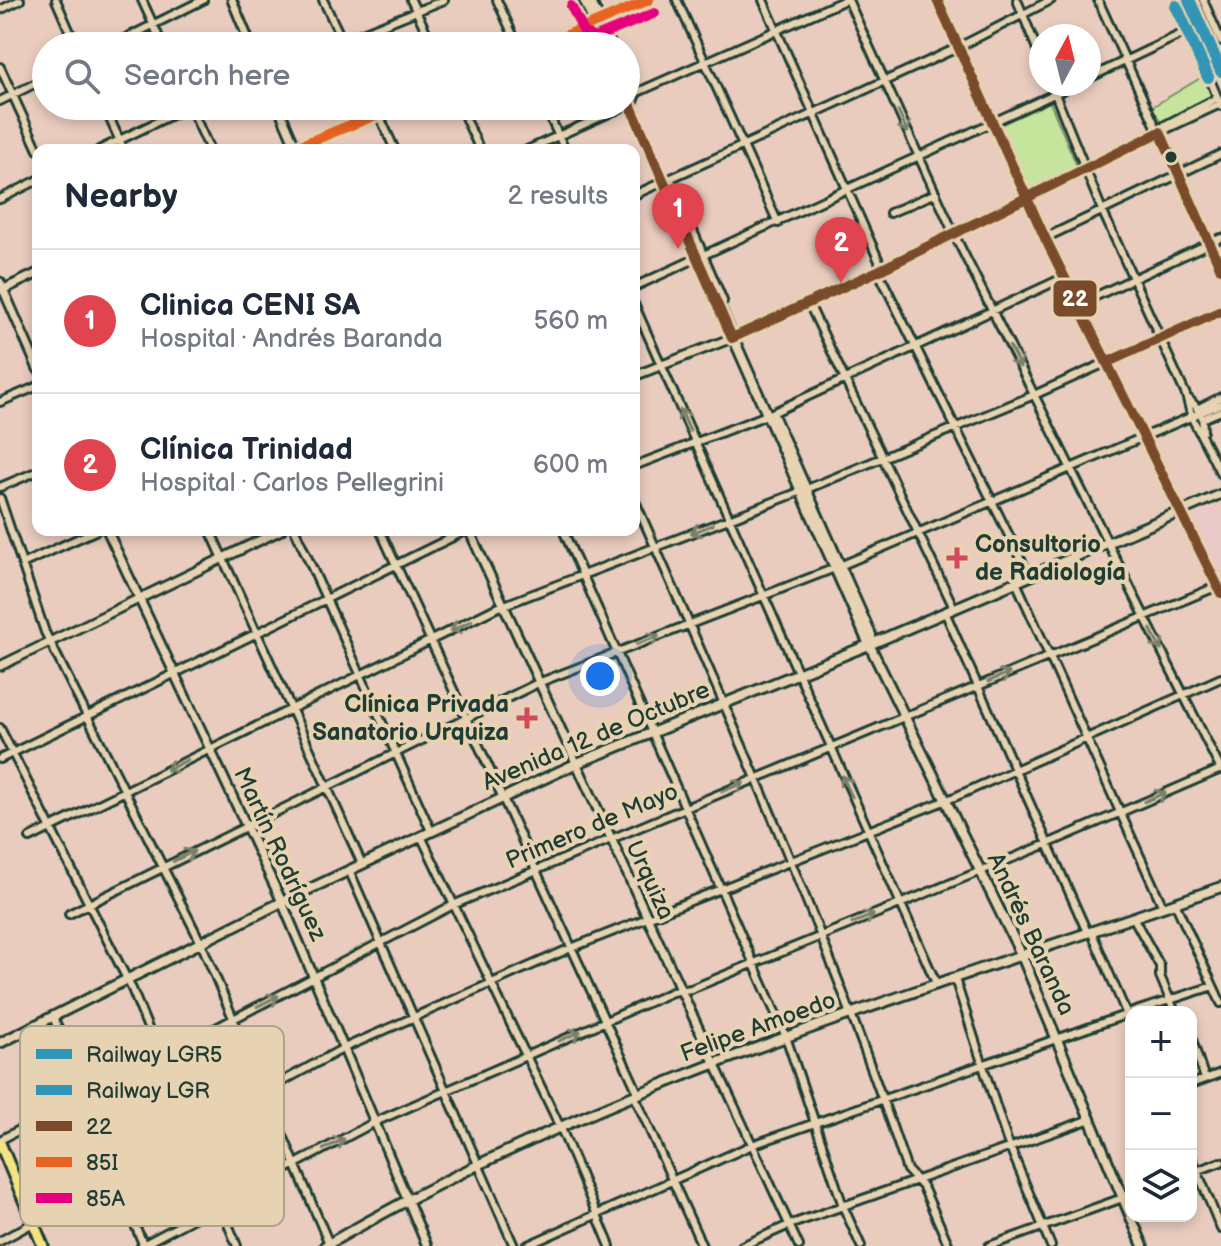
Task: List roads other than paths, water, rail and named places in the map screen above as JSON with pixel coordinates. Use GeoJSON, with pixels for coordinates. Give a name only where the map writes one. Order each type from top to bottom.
{"type":"FeatureCollection","features":[{"type":"Feature","properties":{"kind":"main road"},"geometry":{"type":"LineString","coordinates":[[584,0],[602,32]]}},
{"type":"Feature","properties":{"kind":"main road"},"geometry":{"type":"LineString","coordinates":[[590,0],[600,32]]}},
{"type":"Feature","properties":{"kind":"main road"},"geometry":{"type":"LineString","coordinates":[[937,0],[1045,238],[1219,590]]}},
{"type":"Feature","properties":{"kind":"main road","name":"Andrés Baranda"},"geometry":{"type":"LineString","coordinates":[[637,120],[871,635],[871,644],[903,717],[1022,956],[1125,1192]]}},
{"type":"Feature","properties":{"kind":"main road"},"geometry":{"type":"LineString","coordinates":[[735,337],[880,270],[1160,132]]}},
{"type":"Feature","properties":{"kind":"main road","name":"Avenida 12 de Octubre"},"geometry":{"type":"LineString","coordinates":[[38,1025],[282,902],[575,764],[871,644],[1182,511]]}},
{"type":"Feature","properties":{"kind":"main road","name":"Felipe Amoedo"},"geometry":{"type":"LineString","coordinates":[[328,1245],[408,1198],[714,1062],[1221,887]]}},
{"type":"Feature","properties":{"kind":"main road","name":"Avenida 12 de Octubre"},"geometry":{"type":"LineString","coordinates":[[0,1043],[20,1034]]}},
{"type":"Feature","properties":{"kind":"main road"},"geometry":{"type":"LineString","coordinates":[[0,1141],[20,1190]]}},
{"type":"Feature","properties":{"kind":"main road","name":"Andrés Baranda"},"geometry":{"type":"LineString","coordinates":[[1135,1222],[1143,1246]]}},
{"type":"Feature","properties":{"kind":"main road"},"geometry":{"type":"LineString","coordinates":[[35,1226],[43,1246]]}},
{"type":"Feature","properties":{"kind":"street"},"geometry":{"type":"LineString","coordinates":[[0,10],[20,0]]}},
{"type":"Feature","properties":{"kind":"street"},"geometry":{"type":"LineString","coordinates":[[56,0],[70,32]]}},
{"type":"Feature","properties":{"kind":"street"},"geometry":{"type":"LineString","coordinates":[[142,0],[157,32]]}},
{"type":"Feature","properties":{"kind":"street"},"geometry":{"type":"LineString","coordinates":[[137,32],[203,0]]}},
{"type":"Feature","properties":{"kind":"street"},"geometry":{"type":"LineString","coordinates":[[232,0],[245,32]]}},
{"type":"Feature","properties":{"kind":"street"},"geometry":{"type":"LineString","coordinates":[[323,0],[338,32]]}},
{"type":"Feature","properties":{"kind":"street"},"geometry":{"type":"LineString","coordinates":[[411,0],[426,32]]}},
{"type":"Feature","properties":{"kind":"street"},"geometry":{"type":"LineString","coordinates":[[371,32],[444,0]]}},
{"type":"Feature","properties":{"kind":"street"},"geometry":{"type":"LineString","coordinates":[[497,0],[512,32]]}},
{"type":"Feature","properties":{"kind":"street"},"geometry":{"type":"LineString","coordinates":[[575,32],[649,0]]}},
{"type":"Feature","properties":{"kind":"street"},"geometry":{"type":"LineString","coordinates":[[677,0],[778,223]]}},
{"type":"Feature","properties":{"kind":"street"},"geometry":{"type":"LineString","coordinates":[[763,0],[915,346],[1029,576]]}},
{"type":"Feature","properties":{"kind":"street"},"geometry":{"type":"LineString","coordinates":[[284,1170],[375,1122],[605,1021],[901,904],[1221,769],[991,310],[846,0],[640,95]]}},
{"type":"Feature","properties":{"kind":"street"},"geometry":{"type":"LineString","coordinates":[[1017,0],[1029,29]]}},
{"type":"Feature","properties":{"kind":"street"},"geometry":{"type":"LineString","coordinates":[[640,192],[957,48],[1051,0]]}},
{"type":"Feature","properties":{"kind":"street"},"geometry":{"type":"LineString","coordinates":[[1098,0],[1221,269]]}},
{"type":"Feature","properties":{"kind":"street"},"geometry":{"type":"LineString","coordinates":[[1160,132],[1220,103],[1177,0]]}},
{"type":"Feature","properties":{"kind":"street"},"geometry":{"type":"LineString","coordinates":[[1203,0],[1221,41]]}},
{"type":"Feature","properties":{"kind":"street"},"geometry":{"type":"LineString","coordinates":[[1211,19],[1221,15]]}},
{"type":"Feature","properties":{"kind":"street"},"geometry":{"type":"LineString","coordinates":[[1101,72],[1190,30]]}},
{"type":"Feature","properties":{"kind":"street"},"geometry":{"type":"LineString","coordinates":[[0,67],[35,144]]}},
{"type":"Feature","properties":{"kind":"street"},"geometry":{"type":"LineString","coordinates":[[0,101],[32,85]]}},
{"type":"Feature","properties":{"kind":"street"},"geometry":{"type":"LineString","coordinates":[[640,284],[1051,96]]}},
{"type":"Feature","properties":{"kind":"street"},"geometry":{"type":"LineString","coordinates":[[1056,96],[1102,210],[1186,395],[1192,418],[1221,474]]}},
{"type":"Feature","properties":{"kind":"street"},"geometry":{"type":"LineString","coordinates":[[111,120],[122,144]]}},
{"type":"Feature","properties":{"kind":"street"},"geometry":{"type":"LineString","coordinates":[[112,144],[161,120]]}},
{"type":"Feature","properties":{"kind":"street"},"geometry":{"type":"LineString","coordinates":[[196,120],[207,144]]}},
{"type":"Feature","properties":{"kind":"street"},"geometry":{"type":"LineString","coordinates":[[283,120],[292,144]]}},
{"type":"Feature","properties":{"kind":"street"},"geometry":{"type":"LineString","coordinates":[[305,144],[356,120]]}},
{"type":"Feature","properties":{"kind":"street"},"geometry":{"type":"LineString","coordinates":[[382,120],[392,144]]}},
{"type":"Feature","properties":{"kind":"street"},"geometry":{"type":"LineString","coordinates":[[466,120],[477,144]]}},
{"type":"Feature","properties":{"kind":"street"},"geometry":{"type":"LineString","coordinates":[[551,120],[562,144]]}},
{"type":"Feature","properties":{"kind":"street"},"geometry":{"type":"LineString","coordinates":[[542,144],[592,120]]}},
{"type":"Feature","properties":{"kind":"street"},"geometry":{"type":"LineString","coordinates":[[1045,238],[1221,154]]}},
{"type":"Feature","properties":{"kind":"street"},"geometry":{"type":"LineString","coordinates":[[0,199],[32,183]]}},
{"type":"Feature","properties":{"kind":"street"},"geometry":{"type":"LineString","coordinates":[[890,213],[936,193]]}},
{"type":"Feature","properties":{"kind":"street"},"geometry":{"type":"LineString","coordinates":[[1079,304],[1221,238]]}},
{"type":"Feature","properties":{"kind":"street"},"geometry":{"type":"LineString","coordinates":[[32,275],[1,288],[32,356]]}},
{"type":"Feature","properties":{"kind":"street"},"geometry":{"type":"LineString","coordinates":[[640,464],[769,413],[1065,277]]}},
{"type":"Feature","properties":{"kind":"street"},"geometry":{"type":"LineString","coordinates":[[809,304],[918,533],[950,610],[976,686],[1047,844],[1126,1006]]}},
{"type":"Feature","properties":{"kind":"street"},"geometry":{"type":"LineString","coordinates":[[30,838],[503,606],[804,490],[955,425],[1034,395],[1221,311]]}},
{"type":"Feature","properties":{"kind":"street"},"geometry":{"type":"LineString","coordinates":[[640,318],[937,985]]}},
{"type":"Feature","properties":{"kind":"street"},"geometry":{"type":"LineString","coordinates":[[640,374],[735,337]]}},
{"type":"Feature","properties":{"kind":"street"},"geometry":{"type":"LineString","coordinates":[[0,402],[32,389]]}},
{"type":"Feature","properties":{"kind":"street"},"geometry":{"type":"LineString","coordinates":[[1186,395],[1202,413],[1203,435]]}},
{"type":"Feature","properties":{"kind":"street"},"geometry":{"type":"LineString","coordinates":[[1202,413],[1221,397]]}},
{"type":"Feature","properties":{"kind":"street"},"geometry":{"type":"LineString","coordinates":[[69,914],[244,825],[538,683],[838,566],[1221,404]]}},
{"type":"Feature","properties":{"kind":"street"},"geometry":{"type":"LineString","coordinates":[[1202,413],[1221,411]]}},
{"type":"Feature","properties":{"kind":"street"},"geometry":{"type":"LineString","coordinates":[[0,487],[32,474]]}},
{"type":"Feature","properties":{"kind":"street","name":"Avenida 12 de Octubre"},"geometry":{"type":"LineString","coordinates":[[1182,511],[1221,494]]}},
{"type":"Feature","properties":{"kind":"street"},"geometry":{"type":"LineString","coordinates":[[0,498],[50,642],[201,943],[237,1026]]}},
{"type":"Feature","properties":{"kind":"street"},"geometry":{"type":"LineString","coordinates":[[640,513],[725,702],[854,1014],[907,1170],[917,1179],[949,1246]]}},
{"type":"Feature","properties":{"kind":"street"},"geometry":{"type":"LineString","coordinates":[[22,564],[84,536]]}},
{"type":"Feature","properties":{"kind":"street","name":"Martín Rodríguez"},"geometry":{"type":"LineString","coordinates":[[110,536],[282,902],[427,1246]]}},
{"type":"Feature","properties":{"kind":"street"},"geometry":{"type":"LineString","coordinates":[[213,536],[362,864]]}},
{"type":"Feature","properties":{"kind":"street"},"geometry":{"type":"LineString","coordinates":[[0,666],[269,536]]}},
{"type":"Feature","properties":{"kind":"street"},"geometry":{"type":"LineString","coordinates":[[298,536],[431,831]]}},
{"type":"Feature","properties":{"kind":"street"},"geometry":{"type":"LineString","coordinates":[[383,536],[605,1021],[702,1246]]}},
{"type":"Feature","properties":{"kind":"street"},"geometry":{"type":"LineString","coordinates":[[0,759],[456,536]]}},
{"type":"Feature","properties":{"kind":"street","name":"Urquiza"},"geometry":{"type":"LineString","coordinates":[[471,536],[799,1246]]}},
{"type":"Feature","properties":{"kind":"street"},"geometry":{"type":"LineString","coordinates":[[566,536],[786,1037],[843,1206],[861,1246]]}},
{"type":"Feature","properties":{"kind":"street"},"geometry":{"type":"LineString","coordinates":[[1016,582],[1163,907]]}},
{"type":"Feature","properties":{"kind":"street","name":"Primero de Mayo"},"geometry":{"type":"LineString","coordinates":[[219,1026],[453,905],[535,869],[1143,615],[1219,590]]}},
{"type":"Feature","properties":{"kind":"street"},"geometry":{"type":"LineString","coordinates":[[284,1081],[344,1048],[571,948],[945,800],[1221,678]]}},
{"type":"Feature","properties":{"kind":"street"},"geometry":{"type":"LineString","coordinates":[[0,728],[127,980],[147,1026]]}},
{"type":"Feature","properties":{"kind":"street"},"geometry":{"type":"LineString","coordinates":[[421,836],[561,1130],[610,1246]]}},
{"type":"Feature","properties":{"kind":"street"},"geometry":{"type":"LineString","coordinates":[[349,870],[514,1246]]}},
{"type":"Feature","properties":{"kind":"street"},"geometry":{"type":"LineString","coordinates":[[1175,903],[1221,1003]]}},
{"type":"Feature","properties":{"kind":"street"},"geometry":{"type":"LineString","coordinates":[[1133,917],[1160,966],[1160,976],[1172,1006]]}},
{"type":"Feature","properties":{"kind":"street"},"geometry":{"type":"LineString","coordinates":[[955,979],[980,1065],[1009,1147],[1051,1246]]}},
{"type":"Feature","properties":{"kind":"street"},"geometry":{"type":"LineString","coordinates":[[1150,1006],[1213,986]]}},
{"type":"Feature","properties":{"kind":"street"},"geometry":{"type":"LineString","coordinates":[[526,1246],[752,1145],[1125,1015]]}},
{"type":"Feature","properties":{"kind":"street"},"geometry":{"type":"LineString","coordinates":[[53,1017],[57,1026]]}},
{"type":"Feature","properties":{"kind":"street"},"geometry":{"type":"LineString","coordinates":[[1197,1055],[1205,1079]]}},
{"type":"Feature","properties":{"kind":"street"},"geometry":{"type":"LineString","coordinates":[[1197,1082],[1221,1073]]}},
{"type":"Feature","properties":{"kind":"street"},"geometry":{"type":"LineString","coordinates":[[742,1246],[789,1225],[1091,1119]]}},
{"type":"Feature","properties":{"kind":"street","name":"Primero de Mayo"},"geometry":{"type":"LineString","coordinates":[[0,1141],[20,1130]]}},
{"type":"Feature","properties":{"kind":"street"},"geometry":{"type":"LineString","coordinates":[[284,1136],[328,1245]]}},
{"type":"Feature","properties":{"kind":"street"},"geometry":{"type":"LineString","coordinates":[[1197,1171],[1221,1162]]}},
{"type":"Feature","properties":{"kind":"street"},"geometry":{"type":"LineString","coordinates":[[1197,1178],[1221,1229]]}},
{"type":"Feature","properties":{"kind":"street"},"geometry":{"type":"LineString","coordinates":[[989,1246],[1125,1197]]}},
{"type":"Feature","properties":{"kind":"street"},"geometry":{"type":"LineString","coordinates":[[0,1241],[23,1226]]}},
{"type":"Feature","properties":{"kind":"street"},"geometry":{"type":"LineString","coordinates":[[135,1226],[143,1246],[180,1226]]}},
{"type":"Feature","properties":{"kind":"street"},"geometry":{"type":"LineString","coordinates":[[229,1226],[237,1246]]}},
{"type":"Feature","properties":{"kind":"rail line","name":"LGR5"},"geometry":{"type":"LineString","coordinates":[[1189,0],[1221,71]]}},
{"type":"Feature","properties":{"kind":"rail line","name":"LGR"},"geometry":{"type":"LineString","coordinates":[[1176,6],[1208,77]]}},
{"type":"Feature","properties":{"kind":"place","name":"Clinica CENI SA"},"geometry":{"type":"Point","coordinates":[678,249]}},
{"type":"Feature","properties":{"kind":"place","name":"Clínica Trinidad"},"geometry":{"type":"Point","coordinates":[841,283]}},
{"type":"Feature","properties":{"kind":"place","name":"Consultorio de Radiología"},"geometry":{"type":"Point","coordinates":[957,558]}},
{"type":"Feature","properties":{"kind":"place","name":"Clínica Privada Sanatorio Urquiza"},"geometry":{"type":"Point","coordinates":[527,718]}}]}
